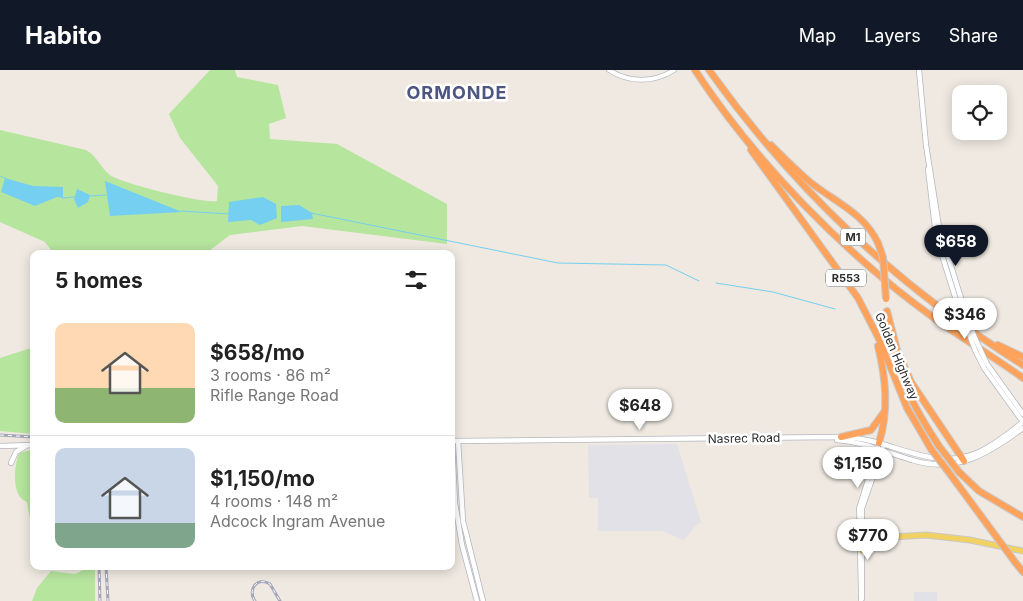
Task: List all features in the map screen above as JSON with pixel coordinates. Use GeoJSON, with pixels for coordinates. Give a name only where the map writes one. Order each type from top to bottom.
{"type":"FeatureCollection","features":[{"type":"Feature","properties":{"kind":"highway","name":"M1"},"geometry":{"type":"LineString","coordinates":[[695,70],[733,123],[796,196],[873,269],[933,318],[1023,377]]}},
{"type":"Feature","properties":{"kind":"highway","name":"M1"},"geometry":{"type":"LineString","coordinates":[[709,70],[744,118],[784,165],[857,241],[924,297],[981,337]]}},
{"type":"Feature","properties":{"kind":"highway","name":"Golden Highway"},"geometry":{"type":"LineString","coordinates":[[744,118],[811,183],[856,213],[870,228],[883,257],[887,311],[894,354],[902,378],[947,470],[1023,572]]}},
{"type":"Feature","properties":{"kind":"highway","name":"Golden Highway"},"geometry":{"type":"LineString","coordinates":[[733,123],[846,279],[868,316],[906,408],[935,447],[979,491],[1023,517]]}},
{"type":"Feature","properties":{"kind":"highway"},"geometry":{"type":"LineString","coordinates":[[887,311],[898,350],[912,382],[964,459]]}},
{"type":"Feature","properties":{"kind":"highway"},"geometry":{"type":"LineString","coordinates":[[868,316],[884,370],[886,408],[881,446]]}},
{"type":"Feature","properties":{"kind":"highway"},"geometry":{"type":"LineString","coordinates":[[981,337],[1023,357]]}},
{"type":"Feature","properties":{"kind":"highway"},"geometry":{"type":"LineString","coordinates":[[981,337],[1023,364]]}},
{"type":"Feature","properties":{"kind":"highway"},"geometry":{"type":"LineString","coordinates":[[841,437],[871,430],[878,423],[886,408]]}},
{"type":"Feature","properties":{"kind":"main road"},"geometry":{"type":"LineString","coordinates":[[919,70],[936,236],[957,304],[974,350],[1021,415],[1023,422]]}},
{"type":"Feature","properties":{"kind":"main road"},"geometry":{"type":"LineString","coordinates":[[926,145],[943,244],[986,366]]}},
{"type":"Feature","properties":{"kind":"main road"},"geometry":{"type":"LineString","coordinates":[[938,220],[942,216]]}},
{"type":"Feature","properties":{"kind":"main road"},"geometry":{"type":"LineString","coordinates":[[1020,429],[1021,415]]}},
{"type":"Feature","properties":{"kind":"main road","name":"Nasrec Road"},"geometry":{"type":"LineString","coordinates":[[458,442],[828,439],[881,446],[899,455],[927,463],[964,459],[1020,429],[1023,422]]}},
{"type":"Feature","properties":{"kind":"main road","name":"Nasrec Road"},"geometry":{"type":"LineString","coordinates":[[458,442],[841,437],[929,458],[964,459]]}},
{"type":"Feature","properties":{"kind":"main road"},"geometry":{"type":"LineString","coordinates":[[458,442],[463,521],[483,601]]}},
{"type":"Feature","properties":{"kind":"main road"},"geometry":{"type":"LineString","coordinates":[[866,444],[872,451],[875,464],[884,456],[899,455]]}},
{"type":"Feature","properties":{"kind":"main road"},"geometry":{"type":"LineString","coordinates":[[0,446],[28,445]]}},
{"type":"Feature","properties":{"kind":"main road"},"geometry":{"type":"LineString","coordinates":[[11,463],[16,452],[28,445]]}},
{"type":"Feature","properties":{"kind":"main road"},"geometry":{"type":"LineString","coordinates":[[455,503],[462,545],[477,601]]}},
{"type":"Feature","properties":{"kind":"main road"},"geometry":{"type":"LineString","coordinates":[[862,532],[874,538]]}},
{"type":"Feature","properties":{"kind":"main road"},"geometry":{"type":"LineString","coordinates":[[860,539],[940,536],[1023,551]]}},
{"type":"Feature","properties":{"kind":"main road"},"geometry":{"type":"LineString","coordinates":[[862,551],[874,538]]}},
{"type":"Feature","properties":{"kind":"street"},"geometry":{"type":"LineString","coordinates":[[609,70],[624,77],[640,80],[654,79],[674,70]]}},
{"type":"Feature","properties":{"kind":"street"},"geometry":{"type":"LineString","coordinates":[[861,601],[862,551],[860,539],[864,500],[881,446]]}},
{"type":"Feature","properties":{"kind":"street"},"geometry":{"type":"LineString","coordinates":[[861,601],[860,503],[875,464]]}},
{"type":"Feature","properties":{"kind":"shaded area"},"geometry":{"type":"Polygon","coordinates":[[[677,444],[701,522],[695,526],[684,540],[662,531],[598,531],[598,498],[589,498],[588,445],[677,444]]]}},
{"type":"Feature","properties":{"kind":"shaded area"},"geometry":{"type":"Polygon","coordinates":[[[914,592],[937,592],[937,601],[914,601],[914,592]]]}},
{"type":"Feature","properties":{"kind":"green space"},"geometry":{"type":"Polygon","coordinates":[[[210,70],[235,70],[237,77],[278,85],[286,118],[269,124],[270,139],[337,144],[447,204],[447,244],[302,226],[230,235],[210,250],[51,250],[45,242],[0,222],[0,130],[86,150],[93,155],[110,175],[129,183],[180,196],[217,201],[218,186],[180,138],[169,114],[210,70]]]}},
{"type":"Feature","properties":{"kind":"green space"},"geometry":{"type":"Polygon","coordinates":[[[30,348],[30,434],[0,431],[0,358],[30,348]]]}},
{"type":"Feature","properties":{"kind":"green space"},"geometry":{"type":"Polygon","coordinates":[[[30,450],[30,519],[27,502],[18,494],[16,488],[15,473],[19,453],[30,450]]]}},
{"type":"Feature","properties":{"kind":"green space"},"geometry":{"type":"Polygon","coordinates":[[[83,570],[95,570],[95,601],[32,601],[37,588],[51,571],[75,574],[83,570]]]}},
{"type":"Feature","properties":{"kind":"water"},"geometry":{"type":"Polygon","coordinates":[[[5,178],[33,186],[63,187],[63,198],[57,197],[35,206],[1,192],[5,178]]]}},
{"type":"Feature","properties":{"kind":"water"},"geometry":{"type":"Polygon","coordinates":[[[105,181],[182,212],[110,216],[105,181]]]}},
{"type":"Feature","properties":{"kind":"water"},"geometry":{"type":"Polygon","coordinates":[[[77,189],[90,195],[88,202],[78,208],[74,199],[77,189]]]}},
{"type":"Feature","properties":{"kind":"water"},"geometry":{"type":"Polygon","coordinates":[[[263,197],[276,204],[277,218],[260,225],[251,220],[228,222],[229,202],[263,197]]]}},
{"type":"Feature","properties":{"kind":"water"},"geometry":{"type":"Polygon","coordinates":[[[299,205],[312,213],[313,219],[281,222],[281,206],[299,205]]]}},
{"type":"Feature","properties":{"kind":"waterway"},"geometry":{"type":"LineString","coordinates":[[0,176],[5,178]]}},
{"type":"Feature","properties":{"kind":"waterway"},"geometry":{"type":"LineString","coordinates":[[90,196],[106,195]]}},
{"type":"Feature","properties":{"kind":"waterway"},"geometry":{"type":"LineString","coordinates":[[63,198],[74,197]]}},
{"type":"Feature","properties":{"kind":"waterway"},"geometry":{"type":"LineString","coordinates":[[181,211],[229,214]]}},
{"type":"Feature","properties":{"kind":"waterway"},"geometry":{"type":"LineString","coordinates":[[311,213],[558,263],[666,265],[699,281]]}},
{"type":"Feature","properties":{"kind":"waterway"},"geometry":{"type":"LineString","coordinates":[[716,283],[773,292],[835,309]]}},
{"type":"Feature","properties":{"kind":"railway"},"geometry":{"type":"LineString","coordinates":[[0,435],[30,437]]}},
{"type":"Feature","properties":{"kind":"railway"},"geometry":{"type":"LineString","coordinates":[[99,570],[100,601]]}},
{"type":"Feature","properties":{"kind":"railway"},"geometry":{"type":"LineString","coordinates":[[106,570],[108,601]]}},
{"type":"Feature","properties":{"kind":"railway"},"geometry":{"type":"LineString","coordinates":[[255,601],[252,593],[253,589],[257,583],[261,582],[270,584],[280,601]]}},
{"type":"Feature","properties":{"kind":"district","name":"ORMONDE"},"geometry":{"type":"Point","coordinates":[457,92]}}]}
